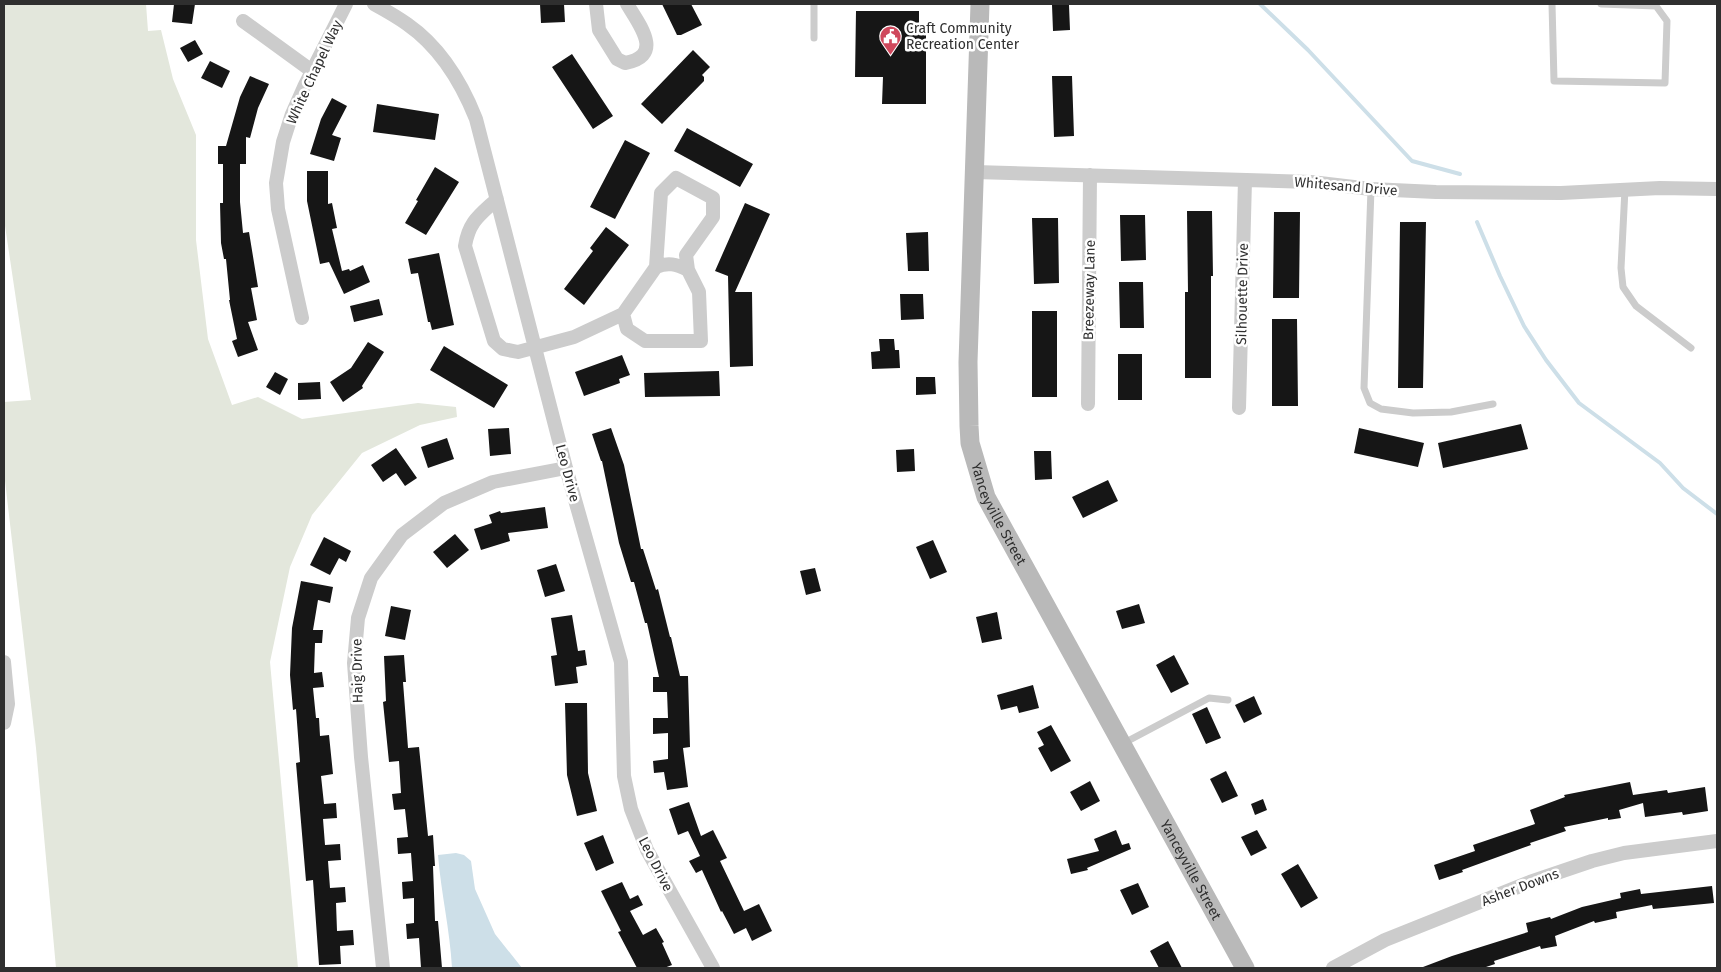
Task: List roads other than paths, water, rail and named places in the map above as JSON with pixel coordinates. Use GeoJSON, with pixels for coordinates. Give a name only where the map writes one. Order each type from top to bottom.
{"type":"FeatureCollection","features":[{"type":"Feature","properties":{"kind":"main road","name":"Yanceyville Street"},"geometry":{"type":"LineString","coordinates":[[980,4],[968,362],[970,442],[986,497],[1245,968]]}},
{"type":"Feature","properties":{"kind":"street","name":"White Chapel Way"},"geometry":{"type":"LineString","coordinates":[[302,318],[278,209],[276,183],[283,142],[292,114],[346,4]]}},
{"type":"Feature","properties":{"kind":"street","name":"Leo Drive"},"geometry":{"type":"LineString","coordinates":[[374,4],[407,24],[426,39],[457,78],[476,118],[566,468],[621,662],[624,776],[631,809],[647,850],[713,968]]}},
{"type":"Feature","properties":{"kind":"street"},"geometry":{"type":"LineString","coordinates":[[596,4],[599,30],[616,58],[625,63],[633,62],[645,52],[647,42],[645,33],[627,4]]}},
{"type":"Feature","properties":{"kind":"street"},"geometry":{"type":"LineString","coordinates":[[243,21],[312,71]]}},
{"type":"Feature","properties":{"kind":"street","name":"Whitesand Drive"},"geometry":{"type":"LineString","coordinates":[[974,172],[1311,182],[1371,189],[1524,193],[1660,188],[1717,189]]}},
{"type":"Feature","properties":{"kind":"street","name":"Breezeway Lane"},"geometry":{"type":"LineString","coordinates":[[1088,404],[1090,175]]}},
{"type":"Feature","properties":{"kind":"street"},"geometry":{"type":"LineString","coordinates":[[497,199],[473,222],[467,233],[465,246],[494,341],[503,349],[518,352],[574,337],[624,314],[656,267],[661,193],[676,178],[713,198],[713,217],[686,255],[688,270],[699,292],[701,341],[645,341],[627,329],[624,314]]}},
{"type":"Feature","properties":{"kind":"street","name":"Silhouette Drive"},"geometry":{"type":"LineString","coordinates":[[1239,408],[1245,180]]}},
{"type":"Feature","properties":{"kind":"street"},"geometry":{"type":"LineString","coordinates":[[656,267],[665,263],[676,264],[688,270]]}},
{"type":"Feature","properties":{"kind":"street","name":"Haig Drive"},"geometry":{"type":"LineString","coordinates":[[383,968],[361,757],[354,663],[358,618],[372,578],[402,535],[444,503],[493,482],[566,468]]}},
{"type":"Feature","properties":{"kind":"street"},"geometry":{"type":"LineString","coordinates":[[4,662],[8,704],[4,723]]}},
{"type":"Feature","properties":{"kind":"street","name":"Asher Downs"},"geometry":{"type":"LineString","coordinates":[[1333,968],[1385,940],[1530,882],[1592,861],[1624,853],[1717,841]]}},
{"type":"Feature","properties":{"kind":"lane"},"geometry":{"type":"LineString","coordinates":[[814,4],[814,38]]}},
{"type":"Feature","properties":{"kind":"lane"},"geometry":{"type":"LineString","coordinates":[[1552,4],[1554,81],[1665,83],[1667,21],[1656,6],[1601,4]]}},
{"type":"Feature","properties":{"kind":"lane"},"geometry":{"type":"LineString","coordinates":[[1371,189],[1364,388],[1370,404],[1381,409],[1413,413],[1451,412],[1493,404]]}},
{"type":"Feature","properties":{"kind":"lane"},"geometry":{"type":"LineString","coordinates":[[1625,189],[1621,268],[1622,287],[1636,306],[1690,348]]}},
{"type":"Feature","properties":{"kind":"lane"},"geometry":{"type":"LineString","coordinates":[[1121,744],[1209,698],[1228,700]]}},
{"type":"Feature","properties":{"kind":"waterway"},"geometry":{"type":"LineString","coordinates":[[1260,4],[1308,50],[1412,161],[1460,174]]}},
{"type":"Feature","properties":{"kind":"waterway"},"geometry":{"type":"LineString","coordinates":[[1477,222],[1524,326],[1546,360],[1579,403],[1660,463],[1683,488],[1717,514]]}},
{"type":"Feature","properties":{"kind":"place","name":"Craft Community Recreation Center"},"geometry":{"type":"Point","coordinates":[890,55]}}]}
